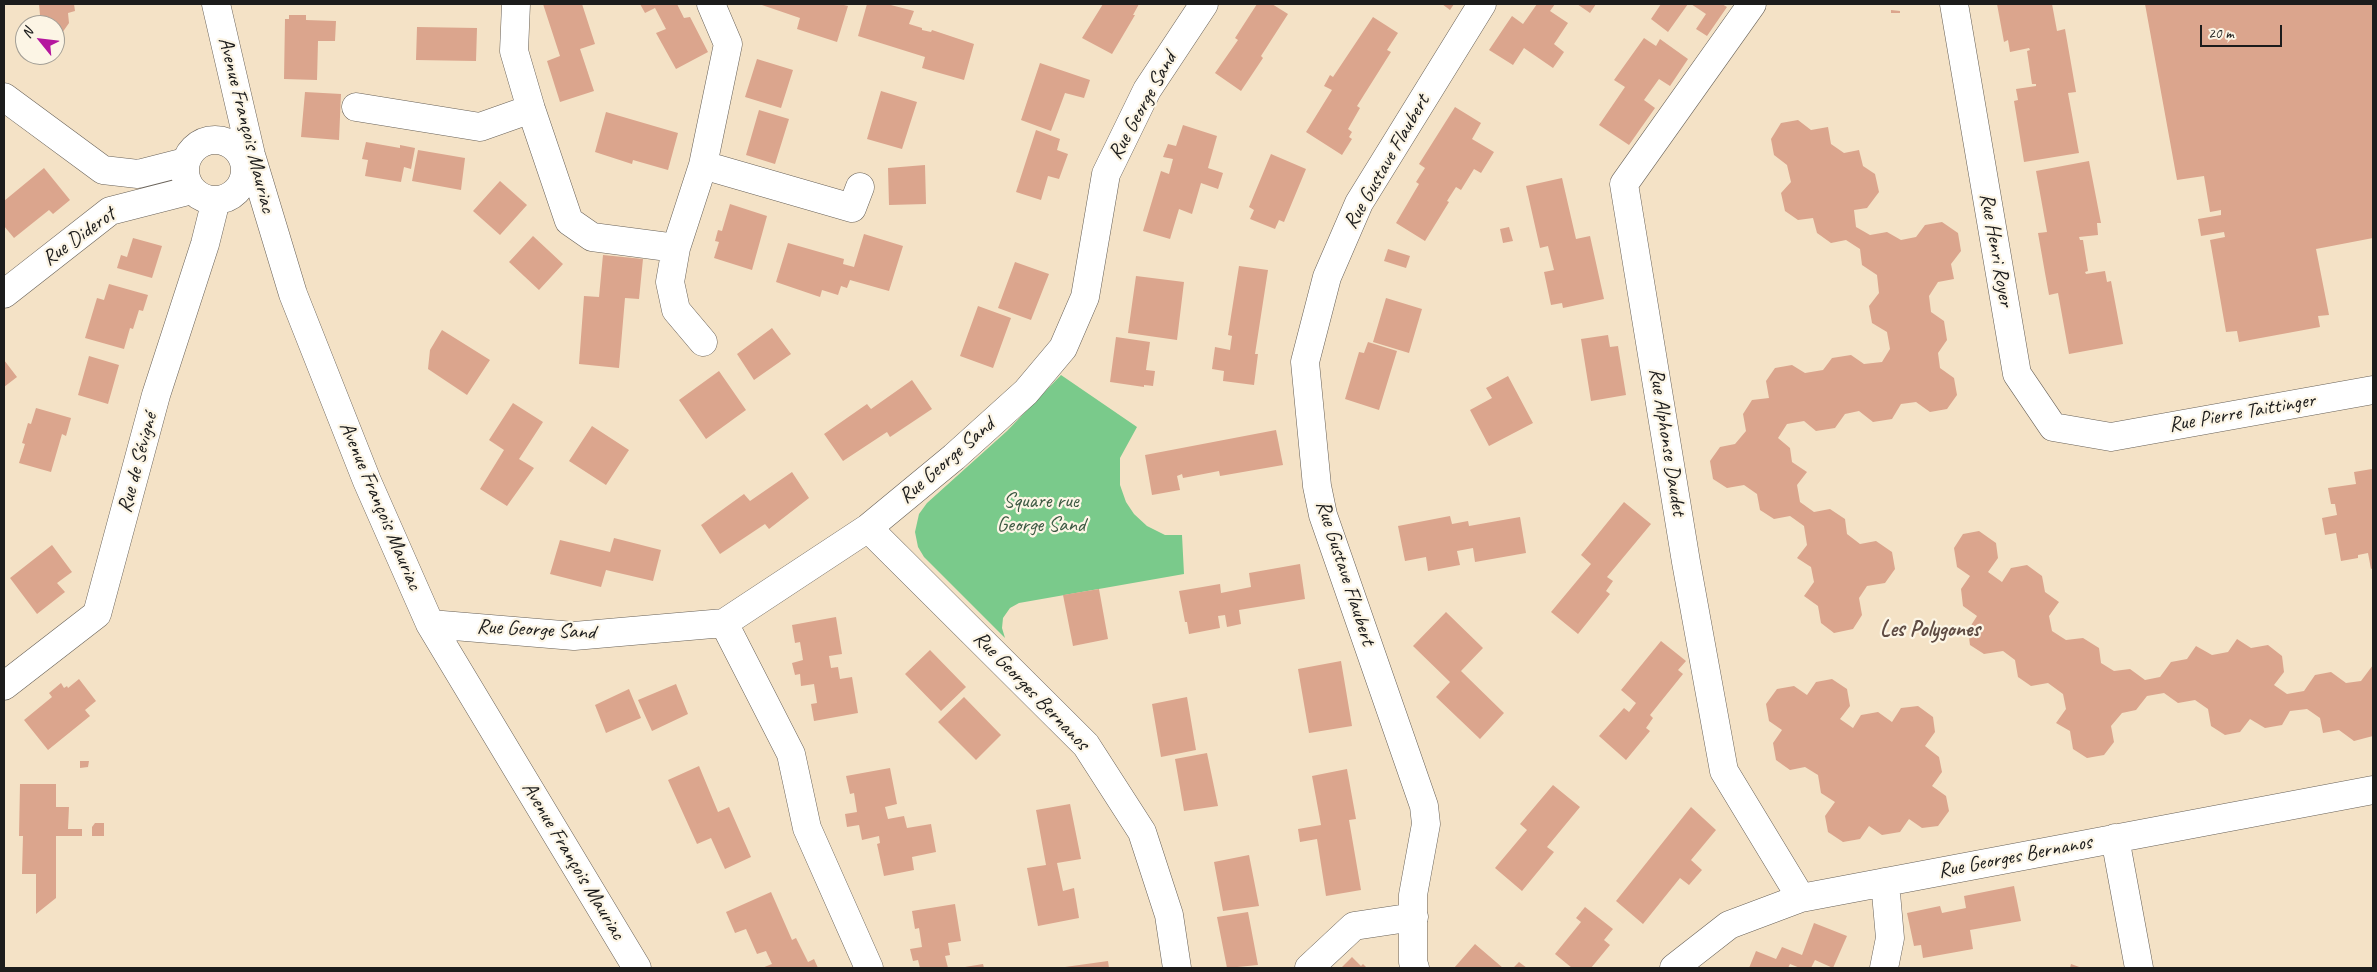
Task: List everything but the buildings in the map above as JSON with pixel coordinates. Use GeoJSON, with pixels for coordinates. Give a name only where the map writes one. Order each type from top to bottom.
{"type":"FeatureCollection","features":[{"type":"Feature","properties":{"kind":"street","name":"Avenue François Mauriac"},"geometry":{"type":"LineString","coordinates":[[216,4],[261,189],[293,294],[368,481],[430,624],[637,968]]}},
{"type":"Feature","properties":{"kind":"street"},"geometry":{"type":"LineString","coordinates":[[516,4],[514,51],[530,109],[569,221],[592,237],[676,248]]}},
{"type":"Feature","properties":{"kind":"street"},"geometry":{"type":"LineString","coordinates":[[703,342],[676,310],[670,282],[676,248],[703,165],[728,44],[711,4]]}},
{"type":"Feature","properties":{"kind":"street","name":"Rue George Sand"},"geometry":{"type":"LineString","coordinates":[[430,624],[574,636],[724,623],[868,528],[954,458],[1026,392],[1062,348],[1085,297],[1106,174],[1147,90],[1204,4]]}},
{"type":"Feature","properties":{"kind":"street","name":"Rue Gustave Flaubert"},"geometry":{"type":"LineString","coordinates":[[1415,968],[1413,962],[1414,917],[1412,895],[1426,824],[1424,806],[1323,515],[1317,486],[1305,362],[1327,277],[1359,203],[1482,4]]}},
{"type":"Feature","properties":{"kind":"street","name":"Rue Alphonse Daudet"},"geometry":{"type":"LineString","coordinates":[[1752,4],[1624,184],[1686,562],[1724,771],[1801,898]]}},
{"type":"Feature","properties":{"kind":"street","name":"Rue Henri Royer"},"geometry":{"type":"LineString","coordinates":[[1954,4],[2017,374],[2052,427],[2111,437]]}},
{"type":"Feature","properties":{"kind":"street"},"geometry":{"type":"LineString","coordinates":[[4,97],[103,170],[138,174],[185,162]]}},
{"type":"Feature","properties":{"kind":"street"},"geometry":{"type":"LineString","coordinates":[[356,107],[480,127],[530,109]]}},
{"type":"Feature","properties":{"kind":"street"},"geometry":{"type":"LineString","coordinates":[[225,141],[243,120]]}},
{"type":"Feature","properties":{"kind":"street"},"geometry":{"type":"LineString","coordinates":[[215,139],[225,141],[240,152],[246,170],[239,188],[213,195],[186,181],[185,162],[189,152],[196,145],[215,139]]}},
{"type":"Feature","properties":{"kind":"street"},"geometry":{"type":"LineString","coordinates":[[703,165],[852,208],[860,187]]}},
{"type":"Feature","properties":{"kind":"street","name":"Rue Diderot"},"geometry":{"type":"LineString","coordinates":[[4,294],[110,211],[261,189]]}},
{"type":"Feature","properties":{"kind":"street","name":"Rue de Sévigné"},"geometry":{"type":"LineString","coordinates":[[4,686],[97,614],[156,395],[205,244],[213,195]]}},
{"type":"Feature","properties":{"kind":"street","name":"Rue Pierre Taittinger"},"geometry":{"type":"LineString","coordinates":[[2111,437],[2373,390]]}},
{"type":"Feature","properties":{"kind":"street","name":"Rue Georges Bernanos"},"geometry":{"type":"LineString","coordinates":[[868,528],[1086,744],[1142,832],[1169,915],[1177,968]]}},
{"type":"Feature","properties":{"kind":"street"},"geometry":{"type":"LineString","coordinates":[[724,623],[791,754],[807,828],[869,968]]}},
{"type":"Feature","properties":{"kind":"street","name":"Rue Georges Bernanos"},"geometry":{"type":"LineString","coordinates":[[1674,968],[1729,925],[1801,898],[2373,790]]}},
{"type":"Feature","properties":{"kind":"street"},"geometry":{"type":"LineString","coordinates":[[2115,838],[2139,968]]}},
{"type":"Feature","properties":{"kind":"street"},"geometry":{"type":"LineString","coordinates":[[1884,968],[1890,938],[1885,882]]}},
{"type":"Feature","properties":{"kind":"street"},"geometry":{"type":"LineString","coordinates":[[1309,968],[1354,926],[1414,917]]}},
{"type":"Feature","properties":{"kind":"green space","name":"Square rue George Sand"},"geometry":{"type":"Polygon","coordinates":[[[1061,375],[1137,427],[1120,458],[1120,485],[1126,502],[1134,514],[1147,526],[1165,535],[1182,535],[1184,574],[1019,603],[1010,608],[1003,618],[1002,628],[1005,638],[924,557],[918,547],[915,532],[919,514],[927,503],[1007,431],[1061,375]]]}},
{"type":"Feature","properties":{"kind":"district","name":"Les Polygones"},"geometry":{"type":"Point","coordinates":[1930,630]}}]}
